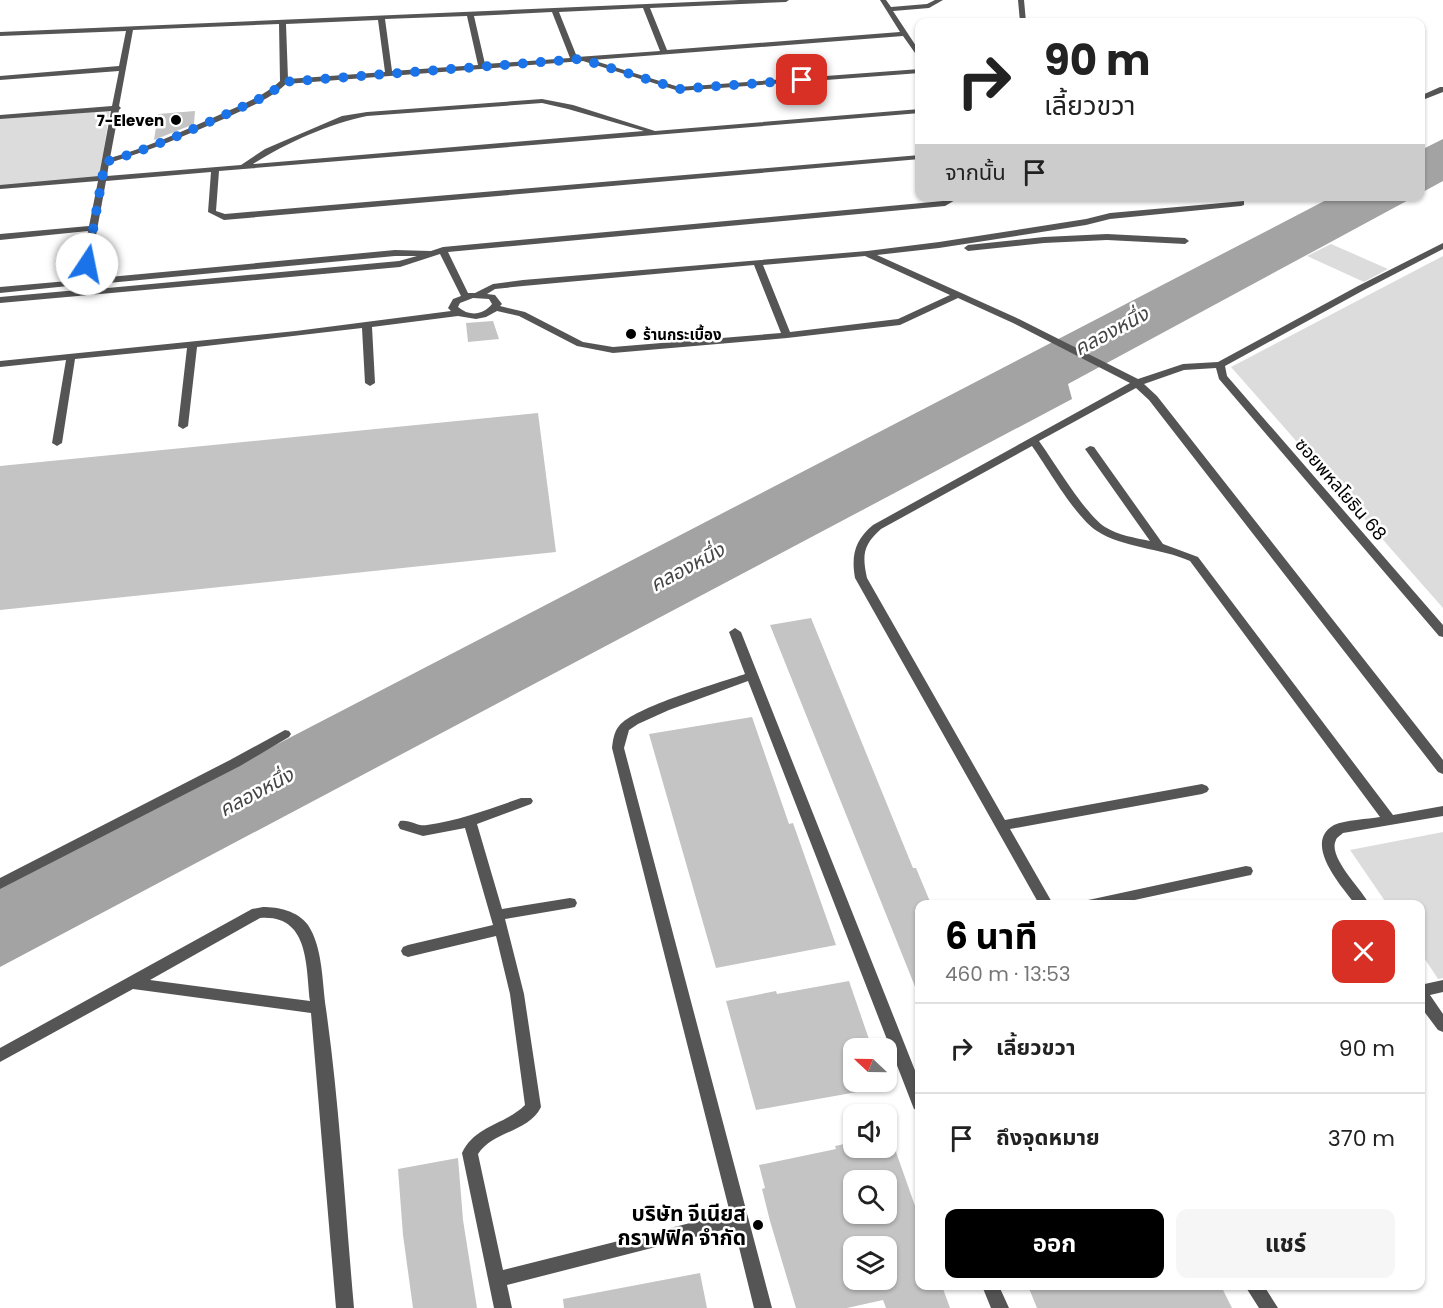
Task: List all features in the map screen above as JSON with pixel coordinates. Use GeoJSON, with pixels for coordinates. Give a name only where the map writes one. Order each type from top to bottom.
{"type":"FeatureCollection","features":[{"type":"Feature","properties":{"kind":"street"},"geometry":{"type":"LineString","coordinates":[[0,34],[786,0]]}},
{"type":"Feature","properties":{"kind":"street"},"geometry":{"type":"LineString","coordinates":[[883,0],[915,51]]}},
{"type":"Feature","properties":{"kind":"street"},"geometry":{"type":"LineString","coordinates":[[888,9],[929,6],[940,0]]}},
{"type":"Feature","properties":{"kind":"street"},"geometry":{"type":"LineString","coordinates":[[1021,0],[1023,18]]}},
{"type":"Feature","properties":{"kind":"street"},"geometry":{"type":"LineString","coordinates":[[646,6],[664,52]]}},
{"type":"Feature","properties":{"kind":"street"},"geometry":{"type":"LineString","coordinates":[[555,10],[578,59],[679,89],[915,71]]}},
{"type":"Feature","properties":{"kind":"street"},"geometry":{"type":"LineString","coordinates":[[470,14],[482,66]]}},
{"type":"Feature","properties":{"kind":"street"},"geometry":{"type":"LineString","coordinates":[[381,17],[389,73]]}},
{"type":"Feature","properties":{"kind":"street"},"geometry":{"type":"LineString","coordinates":[[282,22],[284,82]]}},
{"type":"Feature","properties":{"kind":"street"},"geometry":{"type":"LineString","coordinates":[[81,293],[130,28]]}},
{"type":"Feature","properties":{"kind":"street"},"geometry":{"type":"LineString","coordinates":[[105,162],[157,145],[247,105],[270,93],[284,82],[903,34]]}},
{"type":"Feature","properties":{"kind":"street"},"geometry":{"type":"LineString","coordinates":[[909,42],[915,41]]}},
{"type":"Feature","properties":{"kind":"street"},"geometry":{"type":"LineString","coordinates":[[0,78],[124,68]]}},
{"type":"Feature","properties":{"kind":"street"},"geometry":{"type":"LineString","coordinates":[[1425,97],[1443,89]]}},
{"type":"Feature","properties":{"kind":"street"},"geometry":{"type":"LineString","coordinates":[[242,168],[268,151],[331,122],[367,114],[542,101],[658,133]]}},
{"type":"Feature","properties":{"kind":"street"},"geometry":{"type":"LineString","coordinates":[[0,117],[117,108]]}},
{"type":"Feature","properties":{"kind":"street"},"geometry":{"type":"LineString","coordinates":[[0,188],[915,111]]}},
{"type":"Feature","properties":{"kind":"street"},"geometry":{"type":"LineString","coordinates":[[215,170],[212,212],[224,217],[915,157]]}},
{"type":"Feature","properties":{"kind":"street"},"geometry":{"type":"LineString","coordinates":[[0,300],[400,264],[443,250],[949,201]]}},
{"type":"Feature","properties":{"kind":"street"},"geometry":{"type":"LineString","coordinates":[[458,313],[453,308],[454,304],[465,296],[512,284],[866,254],[939,245],[1086,222],[1110,216],[1241,203]]}},
{"type":"Feature","properties":{"kind":"street"},"geometry":{"type":"LineString","coordinates":[[0,237],[94,228]]}},
{"type":"Feature","properties":{"kind":"street"},"geometry":{"type":"LineString","coordinates":[[939,245],[960,249],[1044,240],[1107,237],[1185,241]]}},
{"type":"Feature","properties":{"kind":"street"},"geometry":{"type":"LineString","coordinates":[[1044,900],[861,578],[857,560],[859,547],[865,536],[877,527],[1137,383],[1183,367],[1220,364],[1350,293],[1443,246]]}},
{"type":"Feature","properties":{"kind":"street"},"geometry":{"type":"LineString","coordinates":[[443,250],[465,296]]}},
{"type":"Feature","properties":{"kind":"street"},"geometry":{"type":"LineString","coordinates":[[0,290],[395,253],[429,253]]}},
{"type":"Feature","properties":{"kind":"street"},"geometry":{"type":"LineString","coordinates":[[866,254],[1016,321],[1137,383],[1153,398],[1443,769]]}},
{"type":"Feature","properties":{"kind":"street"},"geometry":{"type":"LineString","coordinates":[[759,264],[787,335]]}},
{"type":"Feature","properties":{"kind":"street"},"geometry":{"type":"LineString","coordinates":[[479,294],[492,297],[496,304],[495,308]]}},
{"type":"Feature","properties":{"kind":"street"},"geometry":{"type":"LineString","coordinates":[[0,364],[367,326],[458,313],[469,316],[482,315],[495,308],[522,314],[571,341],[599,349],[787,335],[900,322],[959,294]]}},
{"type":"Feature","properties":{"kind":"street"},"geometry":{"type":"LineString","coordinates":[[367,326],[370,384]]}},
{"type":"Feature","properties":{"kind":"street"},"geometry":{"type":"LineString","coordinates":[[183,426],[192,345]]}},
{"type":"Feature","properties":{"kind":"street"},"geometry":{"type":"LineString","coordinates":[[57,443],[71,357]]}},
{"type":"Feature","properties":{"kind":"street","name":"ซอยพหลโยธิน 68"},"geometry":{"type":"LineString","coordinates":[[1220,364],[1222,377],[1443,633]]}},
{"type":"Feature","properties":{"kind":"street"},"geometry":{"type":"LineString","coordinates":[[1033,440],[1098,527],[1121,537],[1158,545],[1194,559],[1390,820]]}},
{"type":"Feature","properties":{"kind":"street"},"geometry":{"type":"LineString","coordinates":[[1090,449],[1158,545]]}},
{"type":"Feature","properties":{"kind":"street"},"geometry":{"type":"LineString","coordinates":[[735,632],[915,1091]]}},
{"type":"Feature","properties":{"kind":"street"},"geometry":{"type":"LineString","coordinates":[[751,676],[626,725],[619,735],[618,748],[763,1308]]}},
{"type":"Feature","properties":{"kind":"street"},"geometry":{"type":"LineString","coordinates":[[0,884],[235,763],[285,734]]}},
{"type":"Feature","properties":{"kind":"street"},"geometry":{"type":"LineString","coordinates":[[1001,826],[1202,789]]}},
{"type":"Feature","properties":{"kind":"street"},"geometry":{"type":"LineString","coordinates":[[405,825],[423,831],[470,822],[526,801]]}},
{"type":"Feature","properties":{"kind":"street"},"geometry":{"type":"LineString","coordinates":[[1359,900],[1333,860],[1327,846],[1329,836],[1339,829],[1443,812]]}},
{"type":"Feature","properties":{"kind":"street"},"geometry":{"type":"LineString","coordinates":[[470,822],[517,994],[533,1107],[519,1121],[485,1135],[474,1144],[470,1152],[499,1279],[503,1308]]}},
{"type":"Feature","properties":{"kind":"street"},"geometry":{"type":"LineString","coordinates":[[1112,900],[1246,871]]}},
{"type":"Feature","properties":{"kind":"street"},"geometry":{"type":"LineString","coordinates":[[408,951],[499,922],[570,903]]}},
{"type":"Feature","properties":{"kind":"street"},"geometry":{"type":"LineString","coordinates":[[0,1056],[257,913],[266,911],[295,921],[304,930],[309,941],[322,1032],[345,1308]]}},
{"type":"Feature","properties":{"kind":"street"},"geometry":{"type":"LineString","coordinates":[[131,983],[318,1008]]}},
{"type":"Feature","properties":{"kind":"street"},"geometry":{"type":"LineString","coordinates":[[1425,991],[1443,986]]}},
{"type":"Feature","properties":{"kind":"street"},"geometry":{"type":"LineString","coordinates":[[1425,999],[1443,1026]]}},
{"type":"Feature","properties":{"kind":"street"},"geometry":{"type":"LineString","coordinates":[[499,1279],[740,1218]]}},
{"type":"Feature","properties":{"kind":"street"},"geometry":{"type":"LineString","coordinates":[[993,1290],[1000,1308]]}},
{"type":"Feature","properties":{"kind":"street"},"geometry":{"type":"LineString","coordinates":[[1257,1290],[1269,1308]]}},
{"type":"Feature","properties":{"kind":"shaded area"},"geometry":{"type":"Polygon","coordinates":[[[110,110],[99,180],[0,189],[0,118],[110,110]]]}},
{"type":"Feature","properties":{"kind":"shaded area"},"geometry":{"type":"Polygon","coordinates":[[[1331,244],[1388,269],[1364,282],[1307,256],[1331,244]]]}},
{"type":"Feature","properties":{"kind":"shaded area"},"geometry":{"type":"Polygon","coordinates":[[[1443,256],[1443,608],[1231,367],[1443,256]]]}},
{"type":"Feature","properties":{"kind":"shaded area"},"geometry":{"type":"Polygon","coordinates":[[[1443,832],[1443,978],[1438,979],[1425,959],[1425,900],[1384,900],[1350,850],[1443,832]]]}},
{"type":"Feature","properties":{"kind":"water"},"geometry":{"type":"Polygon","coordinates":[[[1443,139],[1443,181],[1425,191],[1425,148],[1443,139]]]}},
{"type":"Feature","properties":{"kind":"water","name":"คลองหนึ่ง"},"geometry":{"type":"Polygon","coordinates":[[[1324,201],[1407,201],[1068,384],[1072,399],[0,967],[0,888],[1324,201]]]}},
{"type":"Feature","properties":{"kind":"building","name":"7-Eleven"},"geometry":{"type":"Polygon","coordinates":[[[195,111],[194,124],[154,140],[158,114],[195,111]]]}},
{"type":"Feature","properties":{"kind":"building"},"geometry":{"type":"Polygon","coordinates":[[[493,321],[499,339],[468,342],[466,323],[493,321]]]}},
{"type":"Feature","properties":{"kind":"building"},"geometry":{"type":"Polygon","coordinates":[[[538,413],[556,552],[0,610],[0,466],[538,413]]]}},
{"type":"Feature","properties":{"kind":"building"},"geometry":{"type":"Polygon","coordinates":[[[811,618],[913,868],[916,868],[929,900],[915,900],[915,987],[770,625],[811,618]]]}},
{"type":"Feature","properties":{"kind":"building"},"geometry":{"type":"Polygon","coordinates":[[[752,717],[789,824],[793,823],[836,945],[716,968],[649,734],[752,717]]]}},
{"type":"Feature","properties":{"kind":"building"},"geometry":{"type":"Polygon","coordinates":[[[849,981],[869,1038],[843,1038],[843,1092],[857,1092],[756,1110],[726,1001],[776,991],[777,994],[849,981]]]}},
{"type":"Feature","properties":{"kind":"building"},"geometry":{"type":"Polygon","coordinates":[[[843,1144],[843,1158],[897,1158],[897,1155],[915,1206],[915,1290],[943,1290],[950,1308],[886,1308],[883,1300],[847,1308],[796,1308],[770,1221],[759,1165],[836,1149],[835,1146],[843,1144]]]}},
{"type":"Feature","properties":{"kind":"building"},"geometry":{"type":"Polygon","coordinates":[[[458,1158],[463,1220],[477,1308],[413,1308],[403,1235],[398,1169],[458,1158]]]}},
{"type":"Feature","properties":{"kind":"building"},"geometry":{"type":"Polygon","coordinates":[[[700,1273],[707,1308],[564,1308],[563,1299],[700,1273]]]}},
{"type":"Feature","properties":{"kind":"building"},"geometry":{"type":"Polygon","coordinates":[[[1030,1290],[1223,1290],[1232,1308],[1037,1308],[1030,1290]]]}},
{"type":"Feature","properties":{"kind":"place","name":"7-Eleven"},"geometry":{"type":"Point","coordinates":[176,120]}},
{"type":"Feature","properties":{"kind":"place","name":"ร้านกระเบื้อง"},"geometry":{"type":"Point","coordinates":[631,334]}},
{"type":"Feature","properties":{"kind":"place","name":"บริษัท จีเนียส กราฟฟิค จำกัด"},"geometry":{"type":"Point","coordinates":[758,1225]}},
{"type":"Feature","properties":{"kind":"route"},"geometry":{"type":"LineString","coordinates":[[87,264],[105,162],[157,145],[247,105],[270,93],[284,82],[581,59],[679,89],[802,80]]}}]}
